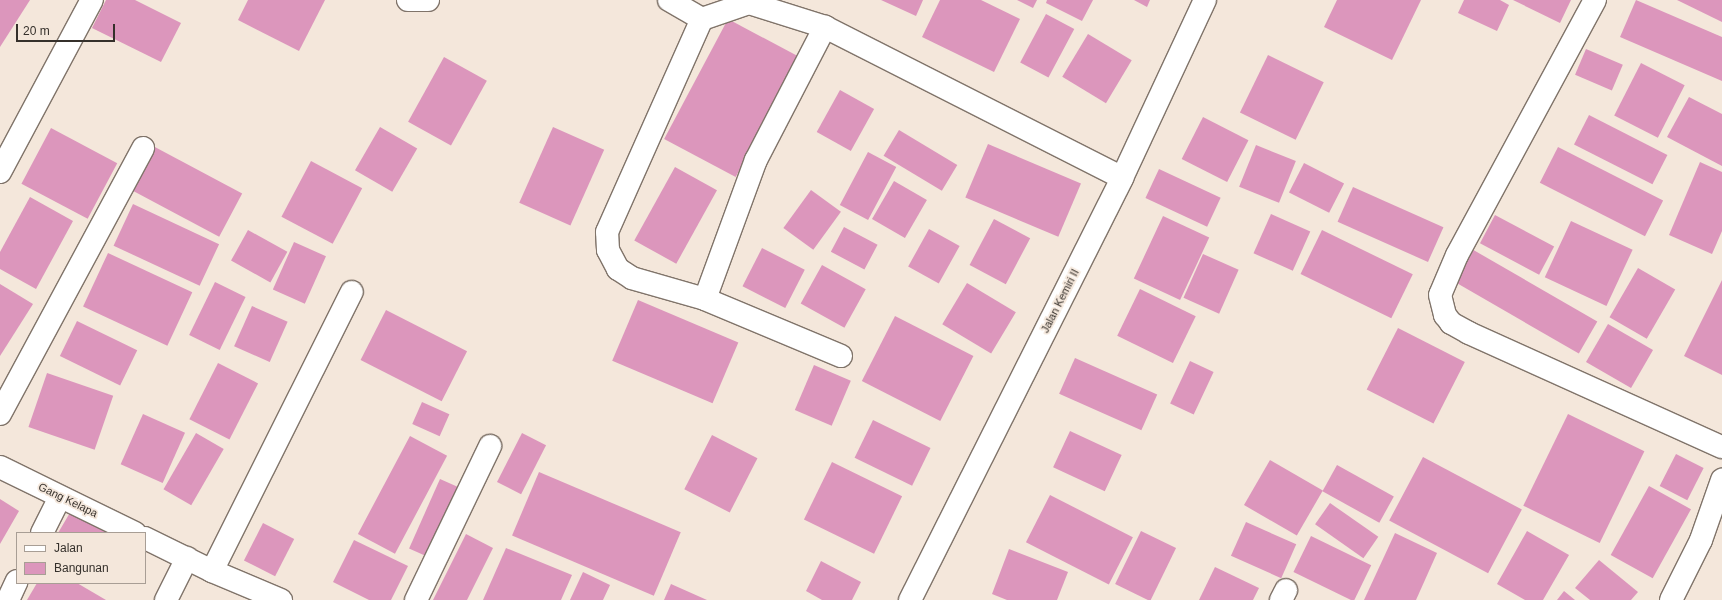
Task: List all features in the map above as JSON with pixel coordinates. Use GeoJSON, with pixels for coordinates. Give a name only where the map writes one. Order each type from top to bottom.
{"type":"FeatureCollection","features":[{"type":"Feature","properties":{"kind":"street"},"geometry":{"type":"LineString","coordinates":[[0,172],[92,0]]}},
{"type":"Feature","properties":{"kind":"street"},"geometry":{"type":"LineString","coordinates":[[408,0],[428,0]]}},
{"type":"Feature","properties":{"kind":"street"},"geometry":{"type":"LineString","coordinates":[[669,0],[702,19]]}},
{"type":"Feature","properties":{"kind":"street","name":"Jalan Kemiri II"},"geometry":{"type":"LineString","coordinates":[[910,600],[1122,178],[1205,0]]}},
{"type":"Feature","properties":{"kind":"street"},"geometry":{"type":"LineString","coordinates":[[1595,0],[1457,255],[1440,296],[1445,315],[1451,323],[1469,334],[1722,447]]}},
{"type":"Feature","properties":{"kind":"street"},"geometry":{"type":"LineString","coordinates":[[841,356],[704,299],[632,278],[618,269],[608,250],[607,232],[702,19],[750,1],[825,27],[1122,178]]}},
{"type":"Feature","properties":{"kind":"street"},"geometry":{"type":"LineString","coordinates":[[704,299],[756,160],[825,27]]}},
{"type":"Feature","properties":{"kind":"street"},"geometry":{"type":"LineString","coordinates":[[0,414],[143,148]]}},
{"type":"Feature","properties":{"kind":"street"},"geometry":{"type":"LineString","coordinates":[[212,571],[352,292]]}},
{"type":"Feature","properties":{"kind":"street"},"geometry":{"type":"LineString","coordinates":[[416,600],[490,446]]}},
{"type":"Feature","properties":{"kind":"street","name":"Gang Kelapa"},"geometry":{"type":"LineString","coordinates":[[0,467],[133,532]]}},
{"type":"Feature","properties":{"kind":"street"},"geometry":{"type":"LineString","coordinates":[[1671,600],[1701,540],[1722,480]]}},
{"type":"Feature","properties":{"kind":"street"},"geometry":{"type":"LineString","coordinates":[[42,532],[60,497]]}},
{"type":"Feature","properties":{"kind":"street"},"geometry":{"type":"LineString","coordinates":[[146,538],[212,571],[282,600]]}},
{"type":"Feature","properties":{"kind":"street"},"geometry":{"type":"LineString","coordinates":[[166,600],[187,558]]}},
{"type":"Feature","properties":{"kind":"street"},"geometry":{"type":"LineString","coordinates":[[8,600],[16,584]]}},
{"type":"Feature","properties":{"kind":"building"},"geometry":{"type":"Polygon","coordinates":[[[0,0],[30,0],[0,47],[0,0]]]}},
{"type":"Feature","properties":{"kind":"building"},"geometry":{"type":"Polygon","coordinates":[[[106,0],[135,0],[181,23],[161,62],[92,28],[106,0]]]}},
{"type":"Feature","properties":{"kind":"building"},"geometry":{"type":"Polygon","coordinates":[[[248,0],[325,0],[299,51],[238,20],[248,0]]]}},
{"type":"Feature","properties":{"kind":"building"},"geometry":{"type":"Polygon","coordinates":[[[881,0],[923,0],[916,16],[881,0]]]}},
{"type":"Feature","properties":{"kind":"building"},"geometry":{"type":"Polygon","coordinates":[[[940,0],[981,0],[1020,19],[994,72],[922,37],[940,0]]]}},
{"type":"Feature","properties":{"kind":"building"},"geometry":{"type":"Polygon","coordinates":[[[1017,0],[1037,0],[1033,8],[1017,0]]]}},
{"type":"Feature","properties":{"kind":"building"},"geometry":{"type":"Polygon","coordinates":[[[1047,0],[1093,0],[1082,21],[1046,3],[1047,0]]]}},
{"type":"Feature","properties":{"kind":"building"},"geometry":{"type":"Polygon","coordinates":[[[1134,0],[1150,0],[1147,7],[1134,0]]]}},
{"type":"Feature","properties":{"kind":"building"},"geometry":{"type":"Polygon","coordinates":[[[1337,0],[1421,0],[1392,60],[1324,27],[1337,0]]]}},
{"type":"Feature","properties":{"kind":"building"},"geometry":{"type":"Polygon","coordinates":[[[1464,0],[1500,0],[1509,5],[1497,31],[1458,13],[1464,0]]]}},
{"type":"Feature","properties":{"kind":"building"},"geometry":{"type":"Polygon","coordinates":[[[1513,0],[1571,0],[1560,23],[1513,0]]]}},
{"type":"Feature","properties":{"kind":"building"},"geometry":{"type":"Polygon","coordinates":[[[1636,0],[1722,37],[1722,81],[1620,37],[1636,0]]]}},
{"type":"Feature","properties":{"kind":"building"},"geometry":{"type":"Polygon","coordinates":[[[1677,0],[1722,0],[1722,22],[1677,0]]]}},
{"type":"Feature","properties":{"kind":"building"},"geometry":{"type":"Polygon","coordinates":[[[1046,14],[1074,29],[1048,78],[1020,63],[1046,14]]]}},
{"type":"Feature","properties":{"kind":"building"},"geometry":{"type":"Polygon","coordinates":[[[728,19],[800,57],[736,177],[664,139],[728,19]]]}},
{"type":"Feature","properties":{"kind":"building"},"geometry":{"type":"Polygon","coordinates":[[[1088,34],[1132,60],[1106,103],[1062,77],[1088,34]]]}},
{"type":"Feature","properties":{"kind":"building"},"geometry":{"type":"Polygon","coordinates":[[[1586,49],[1623,65],[1612,90],[1575,75],[1586,49]]]}},
{"type":"Feature","properties":{"kind":"building"},"geometry":{"type":"Polygon","coordinates":[[[1268,55],[1324,82],[1296,140],[1240,113],[1268,55]]]}},
{"type":"Feature","properties":{"kind":"building"},"geometry":{"type":"Polygon","coordinates":[[[444,57],[487,81],[451,145],[408,122],[444,57]]]}},
{"type":"Feature","properties":{"kind":"building"},"geometry":{"type":"Polygon","coordinates":[[[1641,63],[1685,85],[1658,138],[1614,116],[1641,63]]]}},
{"type":"Feature","properties":{"kind":"building"},"geometry":{"type":"Polygon","coordinates":[[[840,90],[874,109],[851,151],[817,132],[840,90]]]}},
{"type":"Feature","properties":{"kind":"building"},"geometry":{"type":"Polygon","coordinates":[[[1689,97],[1722,114],[1722,166],[1667,137],[1689,97]]]}},
{"type":"Feature","properties":{"kind":"building"},"geometry":{"type":"Polygon","coordinates":[[[1589,115],[1667,155],[1652,184],[1574,144],[1589,115]]]}},
{"type":"Feature","properties":{"kind":"building"},"geometry":{"type":"Polygon","coordinates":[[[1203,117],[1248,140],[1227,182],[1182,159],[1203,117]]]}},
{"type":"Feature","properties":{"kind":"building"},"geometry":{"type":"Polygon","coordinates":[[[380,127],[417,148],[392,192],[355,170],[380,127]]]}},
{"type":"Feature","properties":{"kind":"building"},"geometry":{"type":"Polygon","coordinates":[[[553,127],[604,150],[570,226],[519,203],[553,127]]]}},
{"type":"Feature","properties":{"kind":"building"},"geometry":{"type":"Polygon","coordinates":[[[51,128],[117,163],[88,219],[21,184],[51,128]]]}},
{"type":"Feature","properties":{"kind":"building"},"geometry":{"type":"Polygon","coordinates":[[[899,130],[957,165],[942,191],[884,156],[899,130]]]}},
{"type":"Feature","properties":{"kind":"building"},"geometry":{"type":"Polygon","coordinates":[[[988,144],[1081,183],[1058,237],[965,197],[988,144]]]}},
{"type":"Feature","properties":{"kind":"building"},"geometry":{"type":"Polygon","coordinates":[[[1256,145],[1296,161],[1279,203],[1239,187],[1256,145]]]}},
{"type":"Feature","properties":{"kind":"building"},"geometry":{"type":"Polygon","coordinates":[[[153,146],[242,193],[219,237],[130,189],[153,146]]]}},
{"type":"Feature","properties":{"kind":"building"},"geometry":{"type":"Polygon","coordinates":[[[1558,147],[1663,201],[1645,236],[1540,183],[1558,147]]]}},
{"type":"Feature","properties":{"kind":"building"},"geometry":{"type":"Polygon","coordinates":[[[868,152],[896,167],[868,220],[840,205],[868,152]]]}},
{"type":"Feature","properties":{"kind":"building"},"geometry":{"type":"Polygon","coordinates":[[[311,161],[362,188],[333,244],[281,217],[311,161]]]}},
{"type":"Feature","properties":{"kind":"building"},"geometry":{"type":"Polygon","coordinates":[[[1700,162],[1722,172],[1722,231],[1712,254],[1669,235],[1700,162]]]}},
{"type":"Feature","properties":{"kind":"building"},"geometry":{"type":"Polygon","coordinates":[[[1304,163],[1344,183],[1329,213],[1289,192],[1304,163]]]}},
{"type":"Feature","properties":{"kind":"building"},"geometry":{"type":"Polygon","coordinates":[[[675,167],[717,190],[676,264],[634,240],[675,167]]]}},
{"type":"Feature","properties":{"kind":"building"},"geometry":{"type":"Polygon","coordinates":[[[1159,169],[1221,198],[1207,227],[1145,198],[1159,169]]]}},
{"type":"Feature","properties":{"kind":"building"},"geometry":{"type":"Polygon","coordinates":[[[894,181],[927,200],[905,238],[872,219],[894,181]]]}},
{"type":"Feature","properties":{"kind":"building"},"geometry":{"type":"Polygon","coordinates":[[[1353,187],[1443,227],[1428,262],[1338,222],[1353,187]]]}},
{"type":"Feature","properties":{"kind":"building"},"geometry":{"type":"Polygon","coordinates":[[[811,190],[841,212],[813,250],[783,228],[811,190]]]}},
{"type":"Feature","properties":{"kind":"building"},"geometry":{"type":"Polygon","coordinates":[[[30,197],[73,221],[36,289],[0,269],[0,252],[30,197]]]}},
{"type":"Feature","properties":{"kind":"building"},"geometry":{"type":"Polygon","coordinates":[[[133,204],[219,244],[200,286],[114,246],[133,204]]]}},
{"type":"Feature","properties":{"kind":"building"},"geometry":{"type":"Polygon","coordinates":[[[1271,214],[1310,231],[1293,271],[1254,253],[1271,214]]]}},
{"type":"Feature","properties":{"kind":"building"},"geometry":{"type":"Polygon","coordinates":[[[1495,215],[1554,246],[1539,275],[1480,243],[1495,215]]]}},
{"type":"Feature","properties":{"kind":"building"},"geometry":{"type":"Polygon","coordinates":[[[1163,216],[1209,238],[1180,300],[1134,279],[1163,216]]]}},
{"type":"Feature","properties":{"kind":"building"},"geometry":{"type":"Polygon","coordinates":[[[994,219],[1030,238],[1006,284],[970,265],[994,219]]]}},
{"type":"Feature","properties":{"kind":"building"},"geometry":{"type":"Polygon","coordinates":[[[1571,221],[1633,250],[1606,306],[1545,277],[1571,221]]]}},
{"type":"Feature","properties":{"kind":"building"},"geometry":{"type":"Polygon","coordinates":[[[844,227],[878,245],[864,270],[831,252],[844,227]]]}},
{"type":"Feature","properties":{"kind":"building"},"geometry":{"type":"Polygon","coordinates":[[[929,229],[960,246],[939,284],[908,267],[929,229]]]}},
{"type":"Feature","properties":{"kind":"building"},"geometry":{"type":"Polygon","coordinates":[[[248,230],[287,252],[270,282],[231,261],[248,230]]]}},
{"type":"Feature","properties":{"kind":"building"},"geometry":{"type":"Polygon","coordinates":[[[1322,230],[1413,274],[1391,318],[1301,274],[1322,230]]]}},
{"type":"Feature","properties":{"kind":"building"},"geometry":{"type":"Polygon","coordinates":[[[294,242],[326,256],[305,304],[273,290],[294,242]]]}},
{"type":"Feature","properties":{"kind":"building"},"geometry":{"type":"Polygon","coordinates":[[[762,248],[805,270],[785,308],[742,286],[762,248]]]}},
{"type":"Feature","properties":{"kind":"building"},"geometry":{"type":"Polygon","coordinates":[[[1470,248],[1597,322],[1579,354],[1452,280],[1470,248]]]}},
{"type":"Feature","properties":{"kind":"building"},"geometry":{"type":"Polygon","coordinates":[[[108,253],[192,292],[167,346],[83,306],[108,253]]]}},
{"type":"Feature","properties":{"kind":"building"},"geometry":{"type":"Polygon","coordinates":[[[1203,254],[1239,270],[1219,314],[1183,298],[1203,254]]]}},
{"type":"Feature","properties":{"kind":"building"},"geometry":{"type":"Polygon","coordinates":[[[822,265],[866,289],[844,328],[801,303],[822,265]]]}},
{"type":"Feature","properties":{"kind":"building"},"geometry":{"type":"Polygon","coordinates":[[[1638,268],[1675,290],[1647,339],[1610,317],[1638,268]]]}},
{"type":"Feature","properties":{"kind":"building"},"geometry":{"type":"Polygon","coordinates":[[[1722,280],[1722,375],[1684,356],[1722,280]]]}},
{"type":"Feature","properties":{"kind":"building"},"geometry":{"type":"Polygon","coordinates":[[[215,282],[246,297],[220,350],[189,335],[215,282]]]}},
{"type":"Feature","properties":{"kind":"building"},"geometry":{"type":"Polygon","coordinates":[[[967,283],[1016,312],[991,354],[942,324],[967,283]]]}},
{"type":"Feature","properties":{"kind":"building"},"geometry":{"type":"Polygon","coordinates":[[[0,284],[33,304],[0,356],[0,284]]]}},
{"type":"Feature","properties":{"kind":"building"},"geometry":{"type":"Polygon","coordinates":[[[1140,289],[1196,316],[1173,363],[1117,336],[1140,289]]]}},
{"type":"Feature","properties":{"kind":"building"},"geometry":{"type":"Polygon","coordinates":[[[638,300],[738,343],[713,403],[612,361],[638,300]]]}},
{"type":"Feature","properties":{"kind":"building"},"geometry":{"type":"Polygon","coordinates":[[[252,306],[288,322],[270,362],[234,346],[252,306]]]}},
{"type":"Feature","properties":{"kind":"building"},"geometry":{"type":"Polygon","coordinates":[[[386,310],[467,351],[442,401],[361,360],[386,310]]]}},
{"type":"Feature","properties":{"kind":"building"},"geometry":{"type":"Polygon","coordinates":[[[895,316],[973,356],[940,421],[862,381],[895,316]]]}},
{"type":"Feature","properties":{"kind":"building"},"geometry":{"type":"Polygon","coordinates":[[[77,321],[137,350],[120,385],[60,356],[77,321]]]}},
{"type":"Feature","properties":{"kind":"building"},"geometry":{"type":"Polygon","coordinates":[[[1608,324],[1653,350],[1631,388],[1586,362],[1608,324]]]}},
{"type":"Feature","properties":{"kind":"building"},"geometry":{"type":"Polygon","coordinates":[[[1398,328],[1465,362],[1434,424],[1367,389],[1398,328]]]}},
{"type":"Feature","properties":{"kind":"building"},"geometry":{"type":"Polygon","coordinates":[[[1075,358],[1157,395],[1141,430],[1059,394],[1075,358]]]}},
{"type":"Feature","properties":{"kind":"building"},"geometry":{"type":"Polygon","coordinates":[[[1190,361],[1214,372],[1194,415],[1170,404],[1190,361]]]}},
{"type":"Feature","properties":{"kind":"building"},"geometry":{"type":"Polygon","coordinates":[[[218,363],[258,383],[229,440],[189,419],[218,363]]]}},
{"type":"Feature","properties":{"kind":"building"},"geometry":{"type":"Polygon","coordinates":[[[814,365],[851,381],[832,426],[795,410],[814,365]]]}},
{"type":"Feature","properties":{"kind":"building"},"geometry":{"type":"Polygon","coordinates":[[[47,373],[113,396],[95,450],[28,427],[47,373]]]}},
{"type":"Feature","properties":{"kind":"building"},"geometry":{"type":"Polygon","coordinates":[[[422,402],[449,414],[440,436],[412,424],[422,402]]]}},
{"type":"Feature","properties":{"kind":"building"},"geometry":{"type":"Polygon","coordinates":[[[143,414],[185,433],[163,483],[121,464],[143,414]]]}},
{"type":"Feature","properties":{"kind":"building"},"geometry":{"type":"Polygon","coordinates":[[[1568,414],[1644,451],[1600,543],[1523,506],[1568,414]]]}},
{"type":"Feature","properties":{"kind":"building"},"geometry":{"type":"Polygon","coordinates":[[[873,420],[931,448],[912,486],[855,458],[873,420]]]}},
{"type":"Feature","properties":{"kind":"building"},"geometry":{"type":"Polygon","coordinates":[[[1070,431],[1122,455],[1105,491],[1053,467],[1070,431]]]}},
{"type":"Feature","properties":{"kind":"building"},"geometry":{"type":"Polygon","coordinates":[[[196,433],[224,449],[191,505],[164,489],[196,433]]]}},
{"type":"Feature","properties":{"kind":"building"},"geometry":{"type":"Polygon","coordinates":[[[522,433],[546,445],[521,494],[497,482],[522,433]]]}},
{"type":"Feature","properties":{"kind":"building"},"geometry":{"type":"Polygon","coordinates":[[[712,435],[757,458],[730,513],[684,489],[712,435]]]}},
{"type":"Feature","properties":{"kind":"building"},"geometry":{"type":"Polygon","coordinates":[[[410,436],[447,456],[395,554],[358,534],[410,436]]]}},
{"type":"Feature","properties":{"kind":"building"},"geometry":{"type":"Polygon","coordinates":[[[1676,454],[1704,468],[1687,500],[1660,486],[1676,454]]]}},
{"type":"Feature","properties":{"kind":"building"},"geometry":{"type":"Polygon","coordinates":[[[1423,457],[1522,510],[1488,573],[1389,521],[1423,457]]]}},
{"type":"Feature","properties":{"kind":"building"},"geometry":{"type":"Polygon","coordinates":[[[1270,460],[1323,490],[1297,536],[1244,505],[1270,460]]]}},
{"type":"Feature","properties":{"kind":"building"},"geometry":{"type":"Polygon","coordinates":[[[832,462],[902,496],[874,554],[804,520],[832,462]]]}},
{"type":"Feature","properties":{"kind":"building"},"geometry":{"type":"Polygon","coordinates":[[[1337,465],[1394,497],[1379,523],[1322,491],[1337,465]]]}},
{"type":"Feature","properties":{"kind":"building"},"geometry":{"type":"Polygon","coordinates":[[[539,472],[681,532],[654,596],[512,536],[539,472]]]}},
{"type":"Feature","properties":{"kind":"building"},"geometry":{"type":"Polygon","coordinates":[[[440,479],[462,489],[431,558],[409,548],[440,479]]]}},
{"type":"Feature","properties":{"kind":"building"},"geometry":{"type":"Polygon","coordinates":[[[1649,486],[1691,509],[1653,578],[1611,555],[1649,486]]]}},
{"type":"Feature","properties":{"kind":"building"},"geometry":{"type":"Polygon","coordinates":[[[1050,495],[1133,537],[1109,584],[1026,542],[1050,495]]]}},
{"type":"Feature","properties":{"kind":"building"},"geometry":{"type":"Polygon","coordinates":[[[0,499],[19,511],[0,544],[0,499]]]}},
{"type":"Feature","properties":{"kind":"building"},"geometry":{"type":"Polygon","coordinates":[[[1330,503],[1378,537],[1363,558],[1315,524],[1330,503]]]}},
{"type":"Feature","properties":{"kind":"building"},"geometry":{"type":"Polygon","coordinates":[[[71,511],[109,532],[59,532],[71,511]]]}},
{"type":"Feature","properties":{"kind":"building"},"geometry":{"type":"Polygon","coordinates":[[[1246,522],[1296,544],[1281,578],[1231,556],[1246,522]]]}},
{"type":"Feature","properties":{"kind":"building"},"geometry":{"type":"Polygon","coordinates":[[[263,523],[294,539],[275,576],[244,560],[263,523]]]}},
{"type":"Feature","properties":{"kind":"building"},"geometry":{"type":"Polygon","coordinates":[[[1141,531],[1176,548],[1151,600],[1115,584],[1141,531]]]}},
{"type":"Feature","properties":{"kind":"building"},"geometry":{"type":"Polygon","coordinates":[[[1527,531],[1569,555],[1543,600],[1525,600],[1497,584],[1527,531]]]}},
{"type":"Feature","properties":{"kind":"building"},"geometry":{"type":"Polygon","coordinates":[[[1395,533],[1437,553],[1416,600],[1364,600],[1395,533]]]}},
{"type":"Feature","properties":{"kind":"building"},"geometry":{"type":"Polygon","coordinates":[[[466,534],[493,548],[467,600],[433,600],[466,534]]]}},
{"type":"Feature","properties":{"kind":"building"},"geometry":{"type":"Polygon","coordinates":[[[1311,536],[1371,565],[1354,600],[1351,600],[1293,572],[1311,536]]]}},
{"type":"Feature","properties":{"kind":"building"},"geometry":{"type":"Polygon","coordinates":[[[354,540],[408,566],[391,600],[369,600],[333,582],[354,540]]]}},
{"type":"Feature","properties":{"kind":"building"},"geometry":{"type":"Polygon","coordinates":[[[506,548],[572,575],[561,600],[483,600],[506,548]]]}},
{"type":"Feature","properties":{"kind":"building"},"geometry":{"type":"Polygon","coordinates":[[[1009,549],[1068,572],[1057,600],[1007,600],[992,594],[1009,549]]]}},
{"type":"Feature","properties":{"kind":"building"},"geometry":{"type":"Polygon","coordinates":[[[1599,560],[1638,592],[1631,600],[1590,600],[1575,588],[1599,560]]]}},
{"type":"Feature","properties":{"kind":"building"},"geometry":{"type":"Polygon","coordinates":[[[821,561],[861,582],[852,600],[822,600],[806,591],[821,561]]]}},
{"type":"Feature","properties":{"kind":"building"},"geometry":{"type":"Polygon","coordinates":[[[1215,567],[1259,588],[1253,600],[1199,600],[1215,567]]]}},
{"type":"Feature","properties":{"kind":"building"},"geometry":{"type":"Polygon","coordinates":[[[583,572],[610,585],[603,600],[570,600],[583,572]]]}},
{"type":"Feature","properties":{"kind":"building"},"geometry":{"type":"Polygon","coordinates":[[[36,584],[79,584],[106,600],[27,600],[36,584]]]}},
{"type":"Feature","properties":{"kind":"building"},"geometry":{"type":"Polygon","coordinates":[[[671,584],[707,600],[664,600],[671,584]]]}},
{"type":"Feature","properties":{"kind":"building"},"geometry":{"type":"Polygon","coordinates":[[[1564,591],[1575,600],[1557,600],[1564,591]]]}}]}
